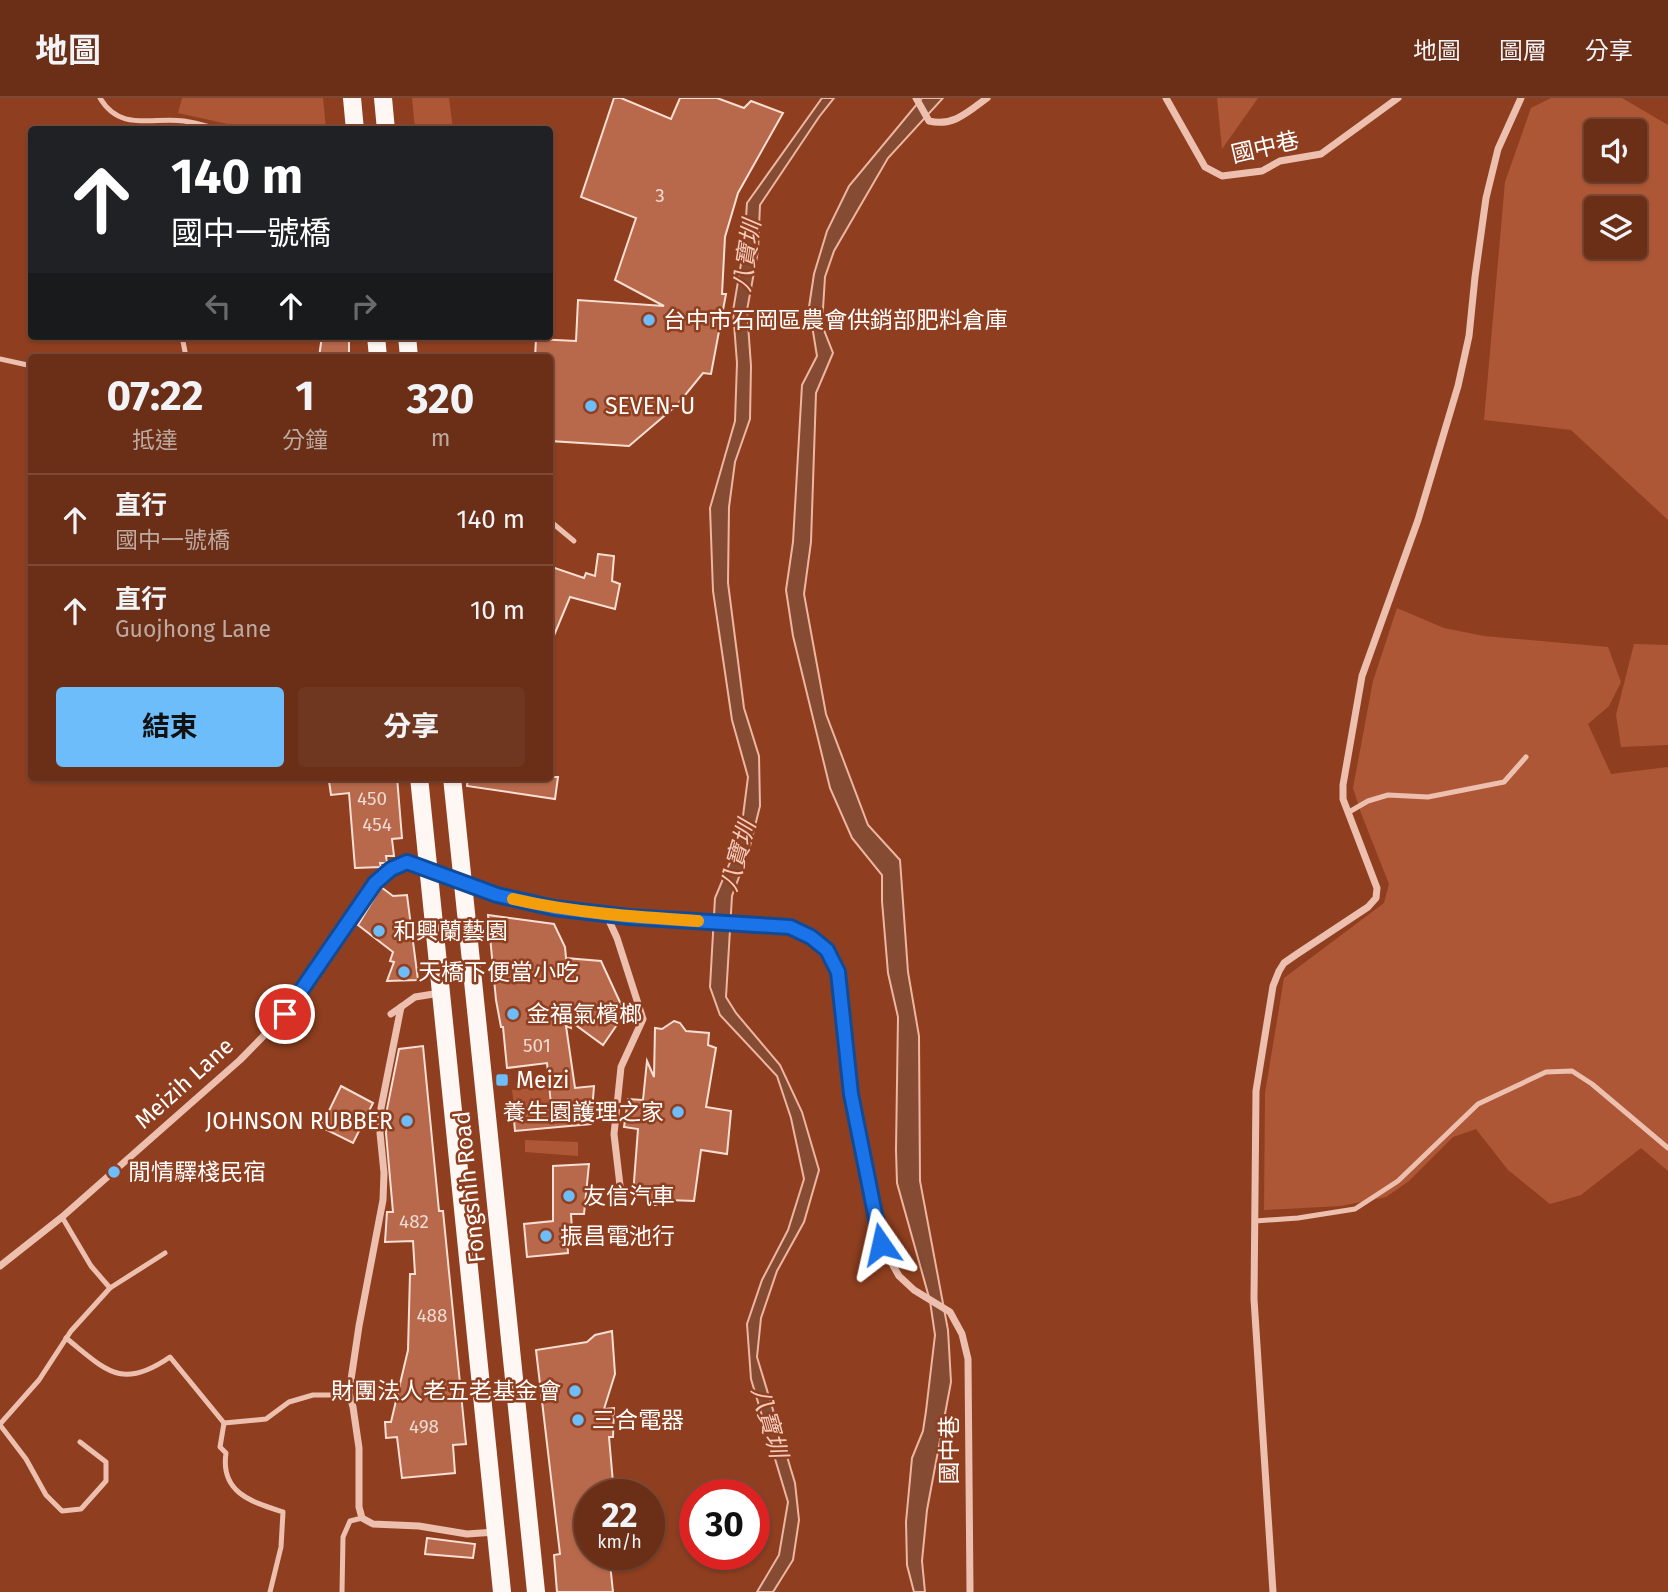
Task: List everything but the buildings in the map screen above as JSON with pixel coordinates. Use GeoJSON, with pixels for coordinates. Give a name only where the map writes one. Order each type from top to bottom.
{"type":"FeatureCollection","features":[{"type":"Feature","properties":{"kind":"main road"},"geometry":{"type":"LineString","coordinates":[[352,98],[355,126]]}},
{"type":"Feature","properties":{"kind":"main road"},"geometry":{"type":"LineString","coordinates":[[383,98],[386,126]]}},
{"type":"Feature","properties":{"kind":"main road","name":"Fongshih Road"},"geometry":{"type":"LineString","coordinates":[[419,781],[502,1592]]}},
{"type":"Feature","properties":{"kind":"main road","name":"Fongshih Road"},"geometry":{"type":"LineString","coordinates":[[452,781],[536,1592]]}},
{"type":"Feature","properties":{"kind":"street"},"geometry":{"type":"LineString","coordinates":[[916,98],[929,121],[938,123],[953,122],[987,98]]}},
{"type":"Feature","properties":{"kind":"street","name":"國中巷"},"geometry":{"type":"LineString","coordinates":[[1166,98],[1205,167],[1222,176],[1262,172],[1280,161],[1321,154],[1398,98]]}},
{"type":"Feature","properties":{"kind":"street"},"geometry":{"type":"LineString","coordinates":[[1273,1592],[1254,1299],[1256,1091],[1273,986],[1284,963],[1357,916],[1376,898],[1377,888],[1343,799],[1343,785],[1362,676],[1418,520],[1458,386],[1469,336],[1486,198],[1498,149],[1521,98]]}},
{"type":"Feature","properties":{"kind":"street","name":"Meizih Lane"},"geometry":{"type":"LineString","coordinates":[[0,1266],[62,1217],[240,1060],[285,1014],[375,883],[391,869],[407,862],[429,868]]}},
{"type":"Feature","properties":{"kind":"street"},"geometry":{"type":"LineString","coordinates":[[429,868],[497,895],[554,908],[606,914],[617,938],[643,1019],[621,1067],[614,1134],[621,1194]]}},
{"type":"Feature","properties":{"kind":"street","name":"國中巷"},"geometry":{"type":"LineString","coordinates":[[606,914],[790,927],[811,937],[827,950],[838,972],[851,1094],[881,1244],[899,1276],[914,1290],[950,1312],[962,1334],[968,1359],[970,1592]]}},
{"type":"Feature","properties":{"kind":"street"},"geometry":{"type":"LineString","coordinates":[[391,1014],[415,997],[441,993]]}},
{"type":"Feature","properties":{"kind":"street"},"geometry":{"type":"LineString","coordinates":[[401,1006],[382,1108],[380,1133],[384,1173],[383,1200],[359,1326],[350,1395],[359,1448],[359,1507],[362,1518],[373,1524],[418,1526],[467,1534],[496,1532]]}},
{"type":"Feature","properties":{"kind":"lane"},"geometry":{"type":"LineString","coordinates":[[100,98],[105,107],[125,120],[183,121],[205,126]]}},
{"type":"Feature","properties":{"kind":"lane"},"geometry":{"type":"LineString","coordinates":[[0,359],[28,365]]}},
{"type":"Feature","properties":{"kind":"lane"},"geometry":{"type":"LineString","coordinates":[[553,524],[574,541]]}},
{"type":"Feature","properties":{"kind":"lane"},"geometry":{"type":"LineString","coordinates":[[1349,812],[1368,801],[1388,795],[1428,797],[1504,782],[1526,757]]}},
{"type":"Feature","properties":{"kind":"lane"},"geometry":{"type":"LineString","coordinates":[[1255,1221],[1298,1218],[1355,1209],[1398,1181],[1478,1104],[1546,1072],[1572,1071],[1592,1084],[1668,1148]]}},
{"type":"Feature","properties":{"kind":"lane"},"geometry":{"type":"LineString","coordinates":[[62,1217],[91,1266],[110,1288]]}},
{"type":"Feature","properties":{"kind":"lane"},"geometry":{"type":"LineString","coordinates":[[80,1442],[106,1462],[106,1481],[81,1509],[62,1510],[46,1494],[26,1459],[0,1424],[39,1380],[66,1338],[110,1288],[165,1254]]}},
{"type":"Feature","properties":{"kind":"lane"},"geometry":{"type":"LineString","coordinates":[[66,1338],[102,1367],[124,1376],[153,1369],[170,1357],[224,1423],[220,1447],[226,1453],[223,1469],[232,1484],[243,1497],[284,1512],[281,1546],[270,1592]]}},
{"type":"Feature","properties":{"kind":"lane"},"geometry":{"type":"LineString","coordinates":[[224,1423],[267,1419],[289,1402],[313,1395],[350,1395]]}},
{"type":"Feature","properties":{"kind":"lane"},"geometry":{"type":"LineString","coordinates":[[342,1592],[344,1537],[350,1521],[362,1518]]}},
{"type":"Feature","properties":{"kind":"shaded area"},"geometry":{"type":"Polygon","coordinates":[[[182,98],[323,98],[326,126],[236,126],[178,113],[182,98]]]}},
{"type":"Feature","properties":{"kind":"shaded area"},"geometry":{"type":"Polygon","coordinates":[[[412,98],[449,98],[453,126],[415,126],[412,98]]]}},
{"type":"Feature","properties":{"kind":"shaded area"},"geometry":{"type":"Polygon","coordinates":[[[1217,98],[1258,98],[1222,149],[1217,98]]]}},
{"type":"Feature","properties":{"kind":"shaded area"},"geometry":{"type":"Polygon","coordinates":[[[1551,98],[1622,98],[1668,125],[1668,520],[1571,430],[1484,420],[1505,182],[1531,108],[1551,98]]]}},
{"type":"Feature","properties":{"kind":"shaded area"},"geometry":{"type":"Polygon","coordinates":[[[1397,608],[1444,628],[1484,636],[1608,647],[1621,682],[1609,706],[1588,724],[1611,774],[1668,767],[1668,1171],[1641,1148],[1581,1195],[1550,1204],[1508,1170],[1476,1129],[1453,1137],[1409,1181],[1386,1197],[1341,1206],[1264,1210],[1265,1093],[1284,978],[1384,903],[1389,884],[1353,788],[1373,681],[1397,608]]]}},
{"type":"Feature","properties":{"kind":"shaded area"},"geometry":{"type":"Polygon","coordinates":[[[1634,644],[1668,645],[1668,745],[1621,747],[1616,715],[1634,644]]]}},
{"type":"Feature","properties":{"kind":"shaded area"},"geometry":{"type":"Polygon","coordinates":[[[548,1086],[550,1105],[521,1108],[520,1104],[514,1105],[512,1090],[548,1086]]]}},
{"type":"Feature","properties":{"kind":"shaded area"},"geometry":{"type":"Polygon","coordinates":[[[525,1140],[578,1142],[578,1156],[525,1152],[525,1140]]]}},
{"type":"Feature","properties":{"kind":"water","name":"八寶圳"},"geometry":{"type":"Polygon","coordinates":[[[822,98],[834,98],[760,205],[758,251],[747,310],[751,366],[750,419],[735,462],[729,507],[728,583],[744,708],[759,756],[760,806],[749,850],[732,896],[726,997],[736,1013],[780,1065],[802,1112],[819,1170],[804,1222],[777,1271],[761,1318],[757,1357],[795,1483],[799,1520],[793,1560],[773,1592],[757,1592],[779,1555],[788,1502],[751,1379],[747,1324],[762,1280],[788,1230],[804,1179],[791,1118],[777,1076],[720,1015],[710,987],[715,898],[731,860],[743,816],[748,777],[732,720],[713,591],[710,508],[735,421],[737,363],[733,311],[744,246],[747,203],[822,98]]]}},
{"type":"Feature","properties":{"kind":"water","name":"八寶圳"},"geometry":{"type":"Polygon","coordinates":[[[922,98],[943,98],[888,158],[834,251],[825,277],[822,325],[833,353],[816,393],[811,542],[804,594],[826,714],[868,825],[900,860],[908,972],[919,1036],[920,1181],[948,1330],[951,1382],[927,1510],[922,1561],[925,1592],[914,1592],[907,1565],[906,1522],[912,1458],[923,1431],[935,1335],[930,1301],[897,1183],[898,1017],[888,973],[882,875],[852,838],[830,788],[793,636],[786,590],[793,542],[802,385],[817,356],[809,307],[814,274],[827,231],[849,186],[922,98]]]}},
{"type":"Feature","properties":{"kind":"slow traffic"},"geometry":{"type":"LineString","coordinates":[[513,899],[554,908],[629,917],[698,921]]}},
{"type":"Feature","properties":{"kind":"place","name":"台中市石岡區農會供銷部肥料倉庫"},"geometry":{"type":"Point","coordinates":[649,320]}},
{"type":"Feature","properties":{"kind":"place","name":"SEVEN-U"},"geometry":{"type":"Point","coordinates":[591,406]}},
{"type":"Feature","properties":{"kind":"place","name":"和興蘭藝園"},"geometry":{"type":"Point","coordinates":[379,931]}},
{"type":"Feature","properties":{"kind":"place","name":"天橋下便當小吃"},"geometry":{"type":"Point","coordinates":[404,972]}},
{"type":"Feature","properties":{"kind":"place","name":"金福氣檳榔"},"geometry":{"type":"Point","coordinates":[513,1014]}},
{"type":"Feature","properties":{"kind":"place","name":"Meizi"},"geometry":{"type":"Point","coordinates":[502,1080]}},
{"type":"Feature","properties":{"kind":"place","name":"養生園護理之家"},"geometry":{"type":"Point","coordinates":[678,1112]}},
{"type":"Feature","properties":{"kind":"place","name":"JOHNSON RUBBER"},"geometry":{"type":"Point","coordinates":[407,1121]}},
{"type":"Feature","properties":{"kind":"place","name":"閒情驛棧民宿"},"geometry":{"type":"Point","coordinates":[114,1172]}},
{"type":"Feature","properties":{"kind":"place","name":"友信汽車"},"geometry":{"type":"Point","coordinates":[569,1196]}},
{"type":"Feature","properties":{"kind":"place","name":"振昌電池行"},"geometry":{"type":"Point","coordinates":[546,1236]}},
{"type":"Feature","properties":{"kind":"place","name":"財團法人老五老基金會"},"geometry":{"type":"Point","coordinates":[575,1391]}},
{"type":"Feature","properties":{"kind":"place","name":"三合電器"},"geometry":{"type":"Point","coordinates":[578,1420]}},
{"type":"Feature","properties":{"kind":"route"},"geometry":{"type":"LineString","coordinates":[[285,1014],[375,883],[391,869],[407,862],[497,895],[554,908],[629,917],[790,927],[811,937],[827,950],[838,972],[851,1094],[881,1244]]}}]}
